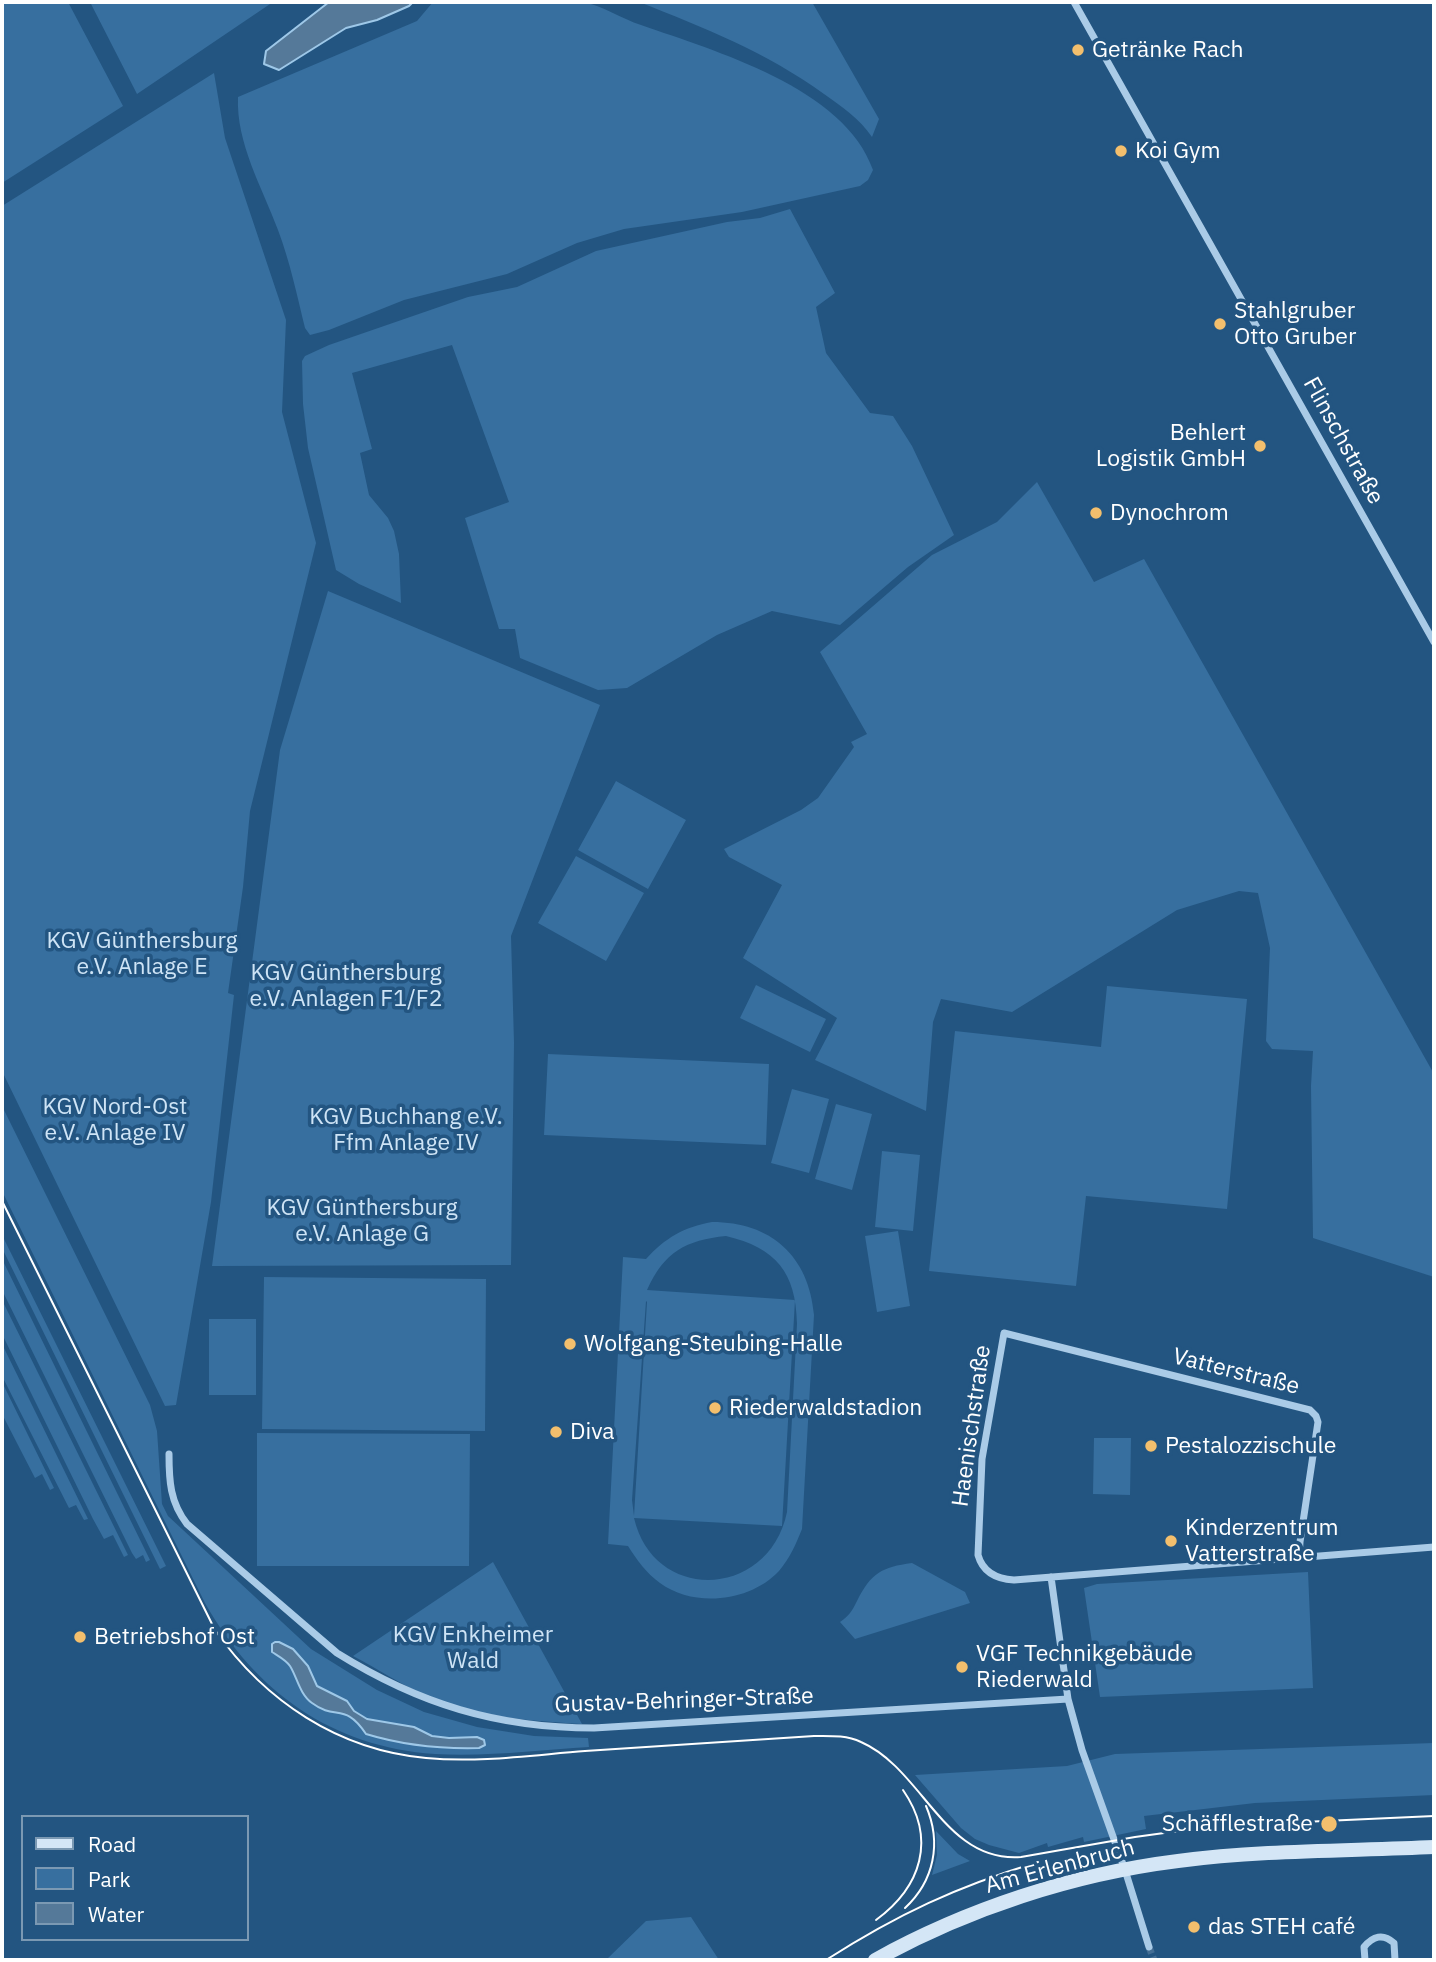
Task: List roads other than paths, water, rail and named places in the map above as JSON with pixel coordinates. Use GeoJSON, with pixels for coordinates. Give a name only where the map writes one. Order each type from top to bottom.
{"type":"FeatureCollection","features":[{"type":"Feature","properties":{"kind":"main road","name":"Am Erlenbruch"},"geometry":{"type":"LineString","coordinates":[[875,1960],[988,1909],[1054,1887],[1125,1870],[1228,1856],[1434,1847]]}},
{"type":"Feature","properties":{"kind":"street","name":"Flinschstraße"},"geometry":{"type":"LineString","coordinates":[[1074,2],[1434,642]]}},
{"type":"Feature","properties":{"kind":"street","name":"Vatterstraße"},"geometry":{"type":"LineString","coordinates":[[1004,1333],[1310,1410],[1318,1422],[1300,1542],[1300,1559]]}},
{"type":"Feature","properties":{"kind":"street","name":"Haenischstraße"},"geometry":{"type":"LineString","coordinates":[[1004,1333],[982,1459],[978,1555],[990,1574],[1004,1579],[1051,1577]]}},
{"type":"Feature","properties":{"kind":"street","name":"Gustav-Behringer-Straße"},"geometry":{"type":"LineString","coordinates":[[169,1454],[169,1488],[173,1502],[187,1524],[337,1653],[362,1669],[419,1697],[475,1716],[534,1725],[594,1728],[1068,1699]]}},
{"type":"Feature","properties":{"kind":"street"},"geometry":{"type":"LineString","coordinates":[[1149,1947],[1086,1761],[1068,1699],[1051,1577],[1434,1547]]}},
{"type":"Feature","properties":{"kind":"street"},"geometry":{"type":"LineString","coordinates":[[1365,1960],[1364,1947],[1370,1939],[1379,1936],[1394,1943],[1395,1960]]}},
{"type":"Feature","properties":{"kind":"water"},"geometry":{"type":"Polygon","coordinates":[[[329,2],[413,2],[377,20],[346,28],[279,70],[264,64],[266,51],[329,2]]]}},
{"type":"Feature","properties":{"kind":"water"},"geometry":{"type":"Polygon","coordinates":[[[275,1642],[293,1649],[308,1666],[317,1686],[347,1701],[354,1711],[367,1719],[414,1727],[432,1736],[477,1737],[484,1740],[485,1745],[479,1748],[436,1747],[408,1744],[366,1734],[352,1718],[320,1708],[308,1700],[290,1666],[272,1652],[272,1644],[275,1642]]]}},
{"type":"Feature","properties":{"kind":"tunnel"},"geometry":{"type":"LineString","coordinates":[[1149,1947],[1154,1960]]}},
{"type":"Feature","properties":{"kind":"tram line"},"geometry":{"type":"LineString","coordinates":[[2,1201],[215,1630],[235,1656],[281,1700],[334,1733],[363,1745],[394,1753],[466,1760],[814,1736],[844,1737],[861,1742],[883,1755],[935,1812],[972,1845],[995,1855],[1021,1857],[1215,1826],[1434,1816]]}},
{"type":"Feature","properties":{"kind":"tram line"},"geometry":{"type":"LineString","coordinates":[[876,1920],[904,1893],[919,1861],[919,1826],[903,1790]]}},
{"type":"Feature","properties":{"kind":"tram line"},"geometry":{"type":"LineString","coordinates":[[905,1908],[923,1886],[932,1861],[934,1834],[926,1806]]}},
{"type":"Feature","properties":{"kind":"tram line"},"geometry":{"type":"LineString","coordinates":[[826,1960],[928,1903],[980,1881],[1038,1862]]}},
{"type":"Feature","properties":{"kind":"place","name":"Getränke Rach"},"geometry":{"type":"Point","coordinates":[1078,50]}},
{"type":"Feature","properties":{"kind":"place","name":"Koi Gym"},"geometry":{"type":"Point","coordinates":[1121,151]}},
{"type":"Feature","properties":{"kind":"place","name":"Stahlgruber Otto Gruber"},"geometry":{"type":"Point","coordinates":[1220,324]}},
{"type":"Feature","properties":{"kind":"place","name":"Behlert Logistik GmbH"},"geometry":{"type":"Point","coordinates":[1260,446]}},
{"type":"Feature","properties":{"kind":"place","name":"Dynochrom"},"geometry":{"type":"Point","coordinates":[1096,513]}},
{"type":"Feature","properties":{"kind":"place","name":"Wolfgang-Steubing-Halle"},"geometry":{"type":"Point","coordinates":[570,1344]}},
{"type":"Feature","properties":{"kind":"place","name":"Riederwaldstadion"},"geometry":{"type":"Point","coordinates":[715,1408]}},
{"type":"Feature","properties":{"kind":"place","name":"Diva"},"geometry":{"type":"Point","coordinates":[556,1432]}},
{"type":"Feature","properties":{"kind":"place","name":"Pestalozzischule"},"geometry":{"type":"Point","coordinates":[1151,1446]}},
{"type":"Feature","properties":{"kind":"place","name":"Kinderzentrum Vatterstraße"},"geometry":{"type":"Point","coordinates":[1171,1541]}},
{"type":"Feature","properties":{"kind":"place","name":"Betriebshof Ost"},"geometry":{"type":"Point","coordinates":[80,1637]}},
{"type":"Feature","properties":{"kind":"place","name":"VGF Technikgebäude Riederwald"},"geometry":{"type":"Point","coordinates":[962,1667]}},
{"type":"Feature","properties":{"kind":"place","name":"Schäfflestraße"},"geometry":{"type":"Point","coordinates":[1329,1824]}},
{"type":"Feature","properties":{"kind":"place","name":"das STEH café"},"geometry":{"type":"Point","coordinates":[1194,1927]}},
{"type":"Feature","properties":{"kind":"park label","name":"KGV Günthersburg e.V. Anlage E"},"geometry":{"type":"Point","coordinates":[142,954]}},
{"type":"Feature","properties":{"kind":"park label","name":"KGV Günthersburg e.V. Anlagen F1/F2"},"geometry":{"type":"Point","coordinates":[346,986]}},
{"type":"Feature","properties":{"kind":"park label","name":"KGV Nord-Ost e.V. Anlage IV"},"geometry":{"type":"Point","coordinates":[115,1120]}},
{"type":"Feature","properties":{"kind":"park label","name":"KGV Buchhang e.V. Ffm Anlage IV"},"geometry":{"type":"Point","coordinates":[406,1130]}},
{"type":"Feature","properties":{"kind":"park label","name":"KGV Günthersburg e.V. Anlage G"},"geometry":{"type":"Point","coordinates":[362,1221]}},
{"type":"Feature","properties":{"kind":"park label","name":"KGV Enkheimer Wald"},"geometry":{"type":"Point","coordinates":[473,1648]}}]}
